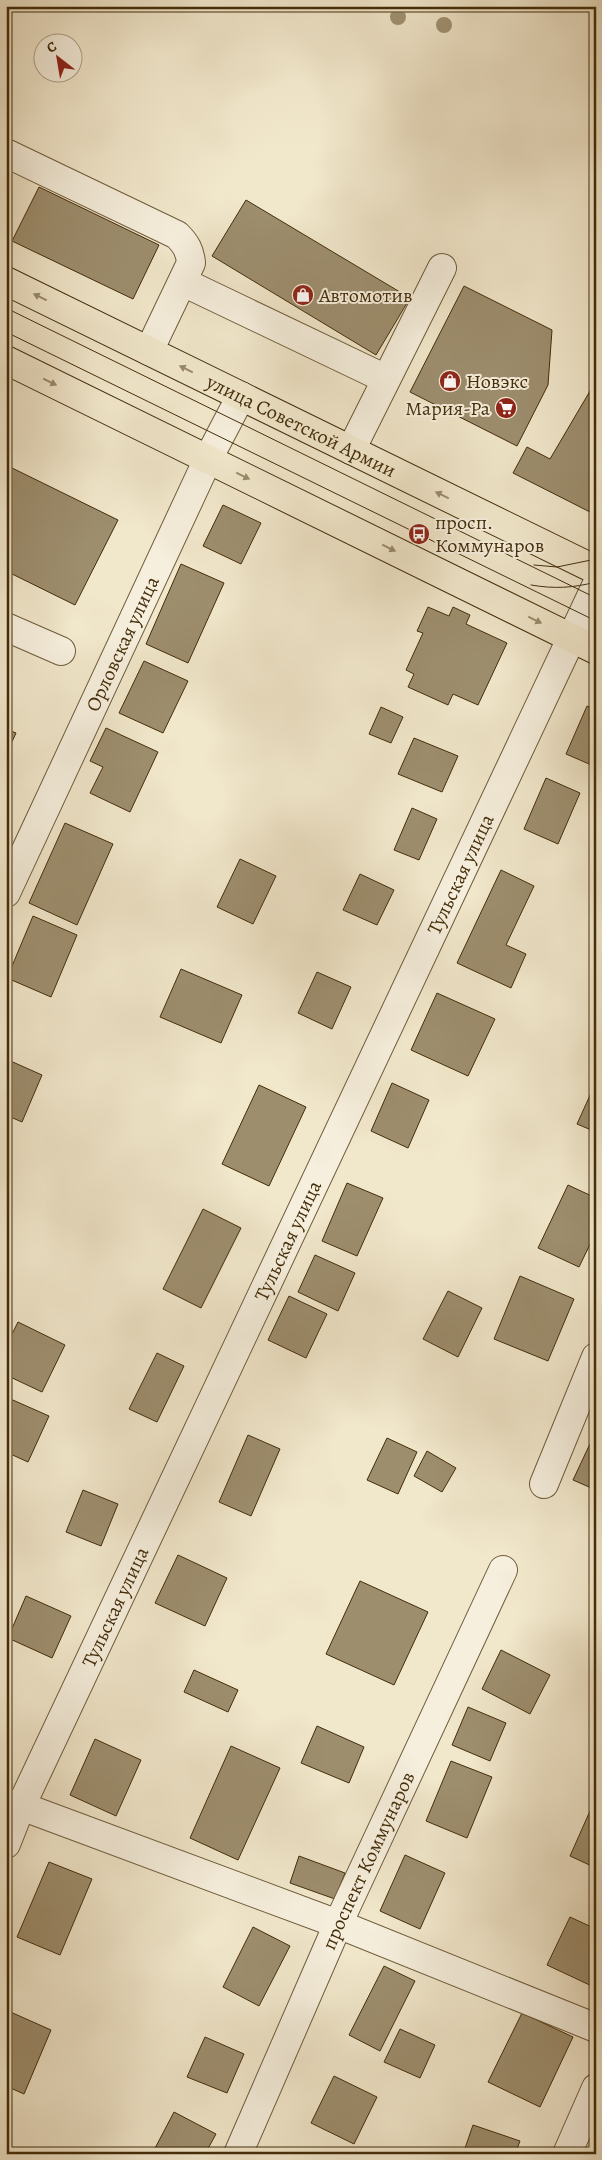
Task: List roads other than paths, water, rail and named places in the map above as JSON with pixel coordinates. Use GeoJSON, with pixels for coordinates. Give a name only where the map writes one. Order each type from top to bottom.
{"type":"FeatureCollection","features":[{"type":"Feature","properties":{"kind":"main road","name":"улица Советской Армии"},"geometry":{"type":"LineString","coordinates":[[6,281],[596,570]]}},
{"type":"Feature","properties":{"kind":"main road"},"geometry":{"type":"LineString","coordinates":[[6,360],[583,639],[596,650]]}},
{"type":"Feature","properties":{"kind":"street"},"geometry":{"type":"LineString","coordinates":[[6,153],[177,235],[190,252],[191,263],[150,351]]}},
{"type":"Feature","properties":{"kind":"street"},"geometry":{"type":"LineString","coordinates":[[351,450],[442,268]]}},
{"type":"Feature","properties":{"kind":"street"},"geometry":{"type":"LineString","coordinates":[[183,282],[386,379]]}},
{"type":"Feature","properties":{"kind":"street","name":"Орловская улица"},"geometry":{"type":"LineString","coordinates":[[6,893],[208,459],[241,396]]}},
{"type":"Feature","properties":{"kind":"street","name":"Тульская улица"},"geometry":{"type":"LineString","coordinates":[[6,1844],[14,1804],[583,639],[596,586]]}},
{"type":"Feature","properties":{"kind":"street"},"geometry":{"type":"LineString","coordinates":[[6,627],[61,651]]}},
{"type":"Feature","properties":{"kind":"street"},"geometry":{"type":"LineString","coordinates":[[544,1484],[596,1357]]}},
{"type":"Feature","properties":{"kind":"street","name":"проспект Коммунаров"},"geometry":{"type":"LineString","coordinates":[[238,2154],[338,1924],[502,1570]]}},
{"type":"Feature","properties":{"kind":"street"},"geometry":{"type":"LineString","coordinates":[[14,1804],[338,1924],[596,2028]]}},
{"type":"Feature","properties":{"kind":"street"},"geometry":{"type":"LineString","coordinates":[[567,2154],[596,2088]]}},
{"type":"Feature","properties":{"kind":"tram line"},"geometry":{"type":"LineString","coordinates":[[6,308],[596,598]]}},
{"type":"Feature","properties":{"kind":"tram line"},"geometry":{"type":"LineString","coordinates":[[6,332],[596,621]]}},
{"type":"Feature","properties":{"kind":"tram line"},"geometry":{"type":"LineString","coordinates":[[534,565],[557,567],[596,559]]}},
{"type":"Feature","properties":{"kind":"tram line"},"geometry":{"type":"LineString","coordinates":[[531,585],[564,587],[596,582]]}},
{"type":"Feature","properties":{"kind":"place","name":"Автомотив"},"geometry":{"type":"Point","coordinates":[303,295]}},
{"type":"Feature","properties":{"kind":"place","name":"Новэкс"},"geometry":{"type":"Point","coordinates":[450,381]}},
{"type":"Feature","properties":{"kind":"place","name":"Мария-Ра"},"geometry":{"type":"Point","coordinates":[506,408]}},
{"type":"Feature","properties":{"kind":"place","name":"просп. Коммунаров"},"geometry":{"type":"Point","coordinates":[419,534]}}]}
